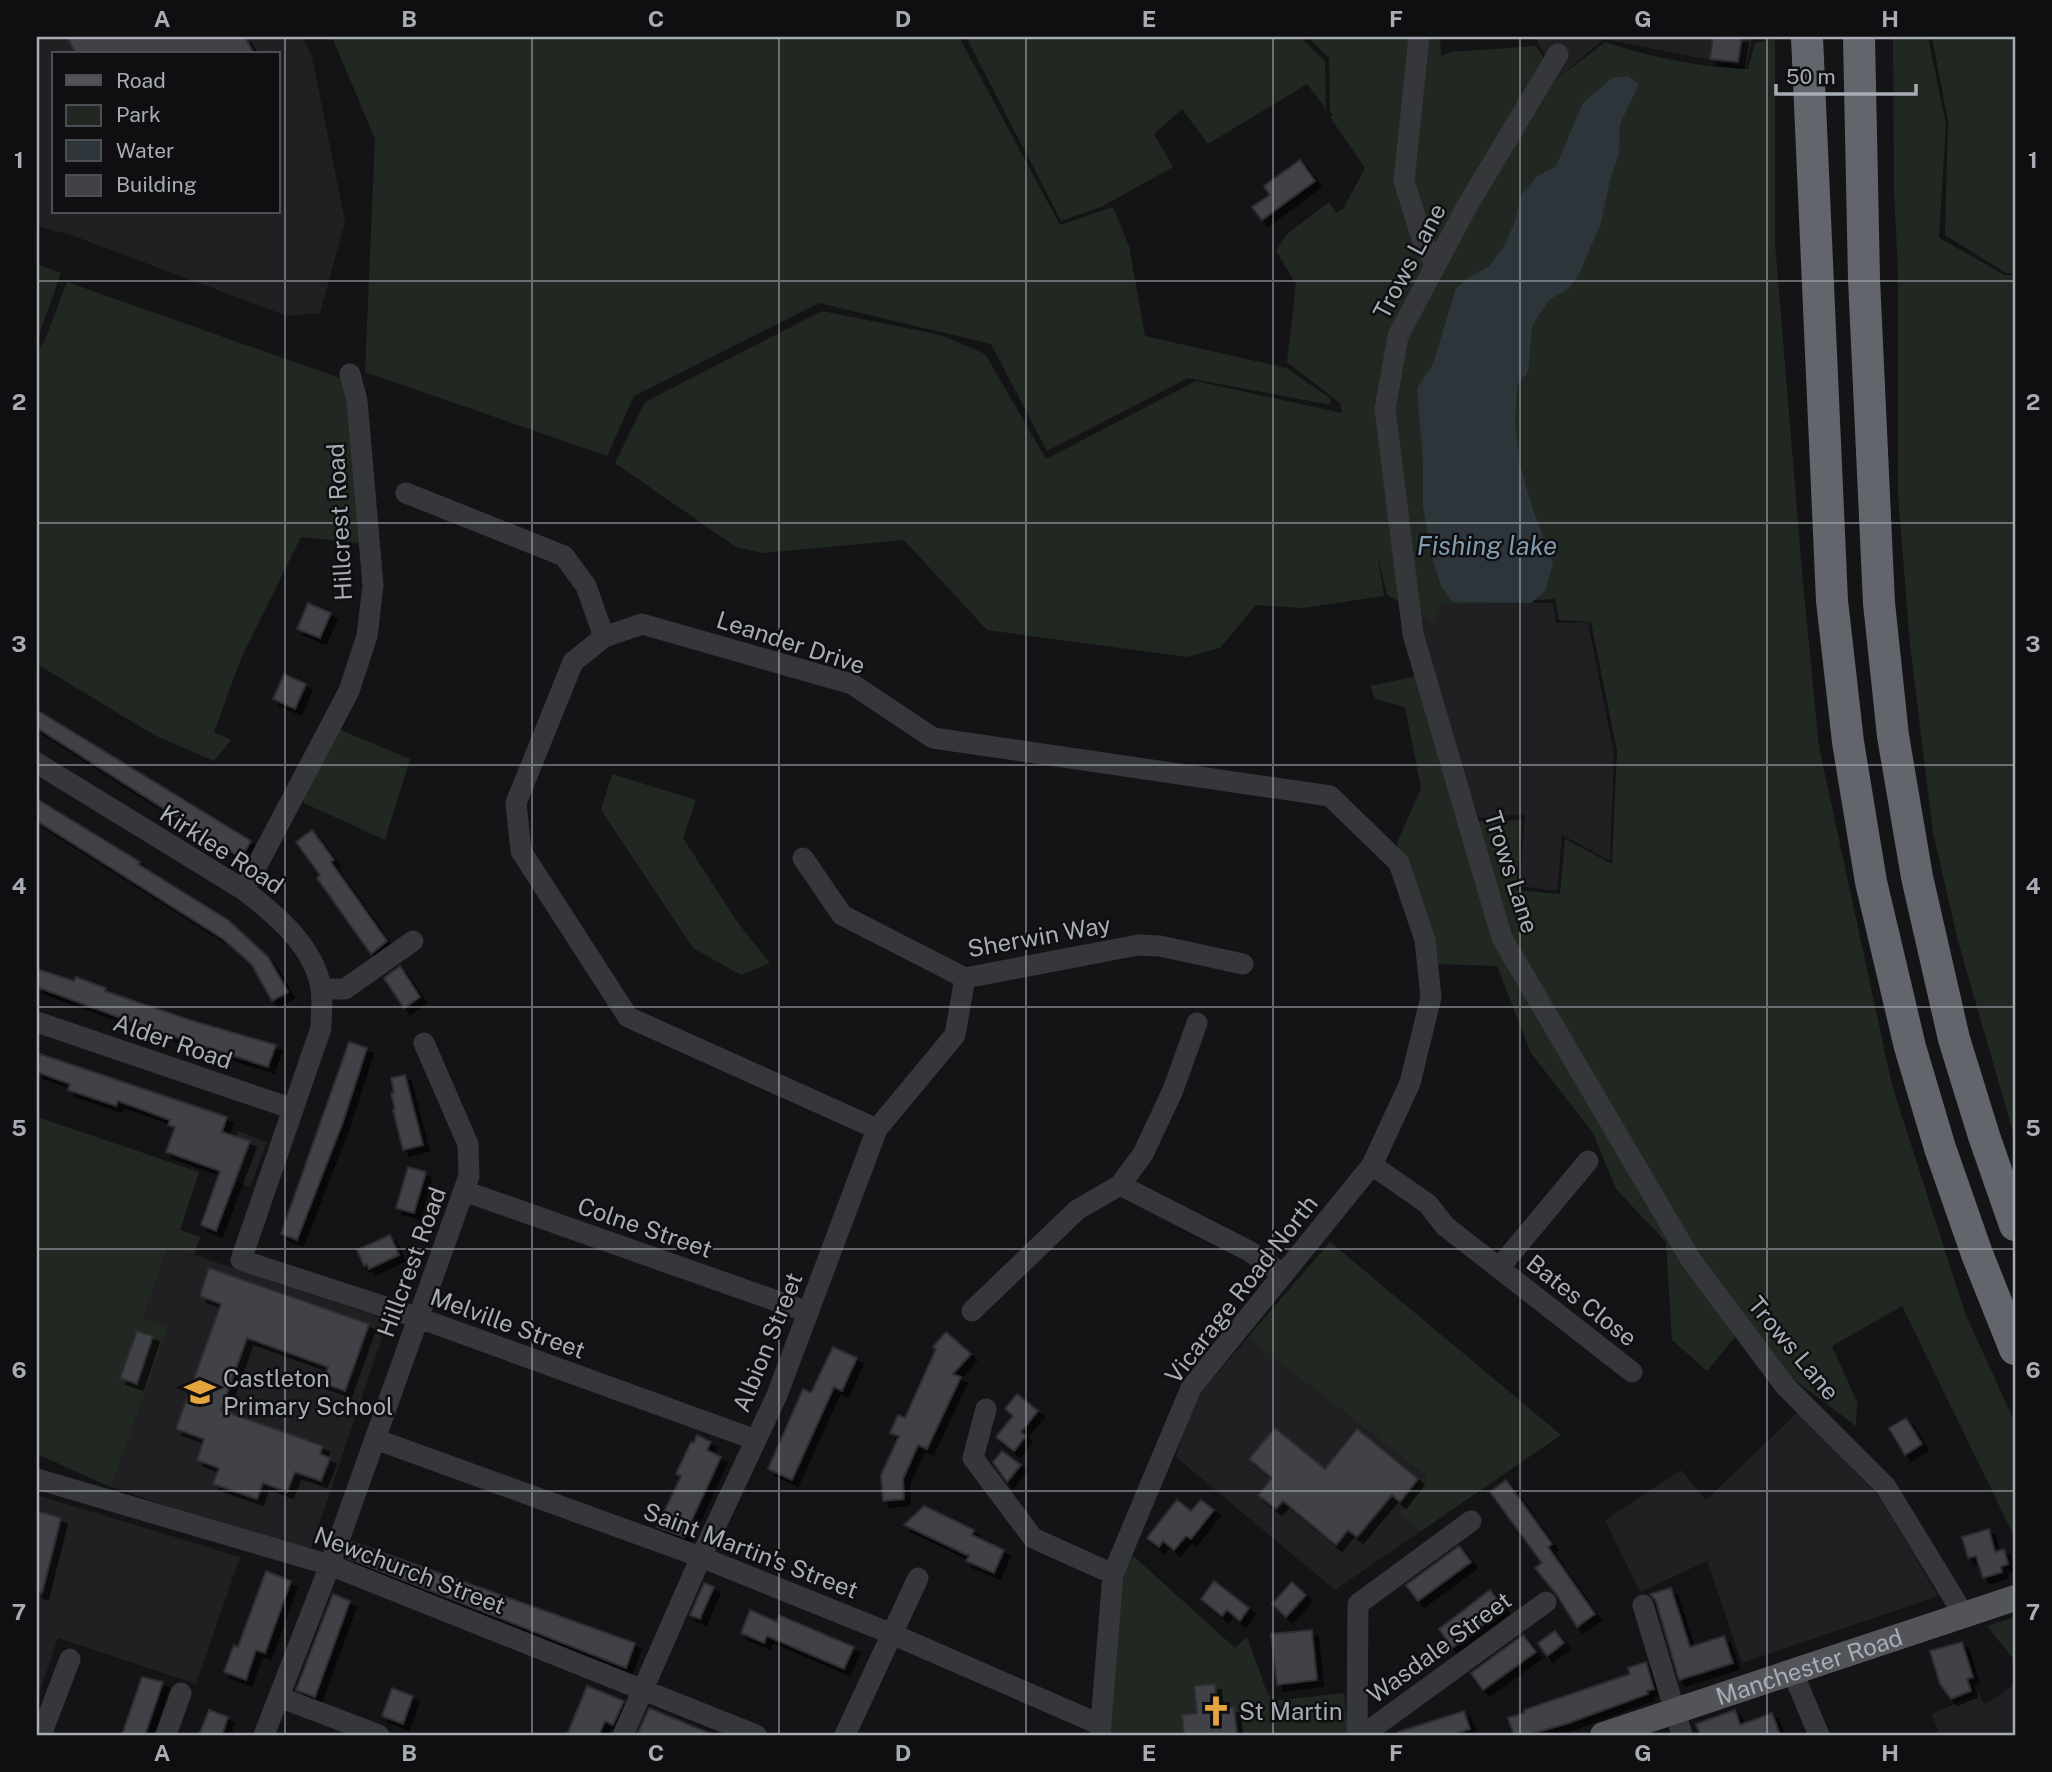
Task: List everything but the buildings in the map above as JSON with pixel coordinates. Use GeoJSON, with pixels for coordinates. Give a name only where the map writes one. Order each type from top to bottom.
{"type":"FeatureCollection","features":[{"type":"Feature","properties":{"kind":"highway"},"geometry":{"type":"LineString","coordinates":[[1798,37],[1815,219]]}},
{"type":"Feature","properties":{"kind":"highway"},"geometry":{"type":"LineString","coordinates":[[1807,37],[1832,601],[1848,742],[1871,882],[1910,1047],[1940,1148],[2015,1349]]}},
{"type":"Feature","properties":{"kind":"highway"},"geometry":{"type":"LineString","coordinates":[[1859,37],[1864,279],[1879,603],[1893,736],[1917,877],[1954,1039],[2015,1225]]}},
{"type":"Feature","properties":{"kind":"main road","name":"Manchester Road"},"geometry":{"type":"LineString","coordinates":[[1603,1735],[1678,1724],[1793,1673],[2015,1598]]}},
{"type":"Feature","properties":{"kind":"street"},"geometry":{"type":"LineString","coordinates":[[1419,37],[1404,181],[1423,242],[1436,265]]}},
{"type":"Feature","properties":{"kind":"street","name":"Trows Lane"},"geometry":{"type":"LineString","coordinates":[[1558,54],[1467,206],[1398,336],[1385,409],[1413,634],[1502,937],[1691,1260],[1785,1386],[1886,1488],[1964,1615]]}},
{"type":"Feature","properties":{"kind":"street","name":"Hillcrest Road"},"geometry":{"type":"LineString","coordinates":[[244,890],[349,691],[367,636],[373,584],[357,401],[350,374]]}},
{"type":"Feature","properties":{"kind":"street"},"geometry":{"type":"LineString","coordinates":[[406,493],[564,556],[586,586],[604,636]]}},
{"type":"Feature","properties":{"kind":"street","name":"Leander Drive"},"geometry":{"type":"LineString","coordinates":[[877,1129],[628,1017],[521,851],[516,803],[573,662],[604,636],[642,624],[852,684],[933,738],[1330,796],[1399,863],[1425,940],[1431,997],[1410,1083],[1372,1165]]}},
{"type":"Feature","properties":{"kind":"street","name":"Kirklee Road"},"geometry":{"type":"LineString","coordinates":[[37,763],[244,890],[275,914],[310,955],[321,989],[321,1028],[241,1260]]}},
{"type":"Feature","properties":{"kind":"street","name":"Sherwin Way"},"geometry":{"type":"LineString","coordinates":[[803,858],[842,915],[965,978],[1138,945],[1160,946],[1243,964]]}},
{"type":"Feature","properties":{"kind":"street"},"geometry":{"type":"LineString","coordinates":[[321,989],[345,989],[413,941]]}},
{"type":"Feature","properties":{"kind":"street","name":"Albion Street"},"geometry":{"type":"LineString","coordinates":[[623,1735],[701,1557],[777,1395],[877,1129],[955,1035],[965,978]]}},
{"type":"Feature","properties":{"kind":"street","name":"Alder Road"},"geometry":{"type":"LineString","coordinates":[[37,1023],[293,1109]]}},
{"type":"Feature","properties":{"kind":"street"},"geometry":{"type":"LineString","coordinates":[[972,1311],[1077,1210],[1120,1185],[1143,1154],[1153,1133],[1173,1090],[1197,1023]]}},
{"type":"Feature","properties":{"kind":"street","name":"Hillcrest Road"},"geometry":{"type":"LineString","coordinates":[[264,1735],[330,1565],[469,1176],[468,1144],[424,1043]]}},
{"type":"Feature","properties":{"kind":"street","name":"Bates Close"},"geometry":{"type":"LineString","coordinates":[[1499,1268],[1588,1161]]}},
{"type":"Feature","properties":{"kind":"street","name":"Bates Close"},"geometry":{"type":"LineString","coordinates":[[1372,1165],[1428,1204],[1445,1226],[1632,1372]]}},
{"type":"Feature","properties":{"kind":"street","name":"Vicarage Road North"},"geometry":{"type":"LineString","coordinates":[[1101,1730],[1113,1574],[1191,1388],[1372,1165]]}},
{"type":"Feature","properties":{"kind":"street"},"geometry":{"type":"LineString","coordinates":[[1120,1185],[1250,1251],[1283,1274]]}},
{"type":"Feature","properties":{"kind":"street","name":"Colne Street"},"geometry":{"type":"LineString","coordinates":[[464,1191],[808,1312]]}},
{"type":"Feature","properties":{"kind":"street","name":"Melville Street"},"geometry":{"type":"LineString","coordinates":[[241,1260],[419,1318],[756,1440]]}},
{"type":"Feature","properties":{"kind":"street"},"geometry":{"type":"LineString","coordinates":[[986,1409],[973,1458],[1033,1538],[1113,1574]]}},
{"type":"Feature","properties":{"kind":"street","name":"Saint Martin's Street"},"geometry":{"type":"LineString","coordinates":[[375,1439],[701,1557],[892,1634],[1101,1730]]}},
{"type":"Feature","properties":{"kind":"street","name":"Newchurch Street"},"geometry":{"type":"LineString","coordinates":[[37,1479],[330,1565],[643,1689],[728,1729],[756,1735]]}},
{"type":"Feature","properties":{"kind":"street"},"geometry":{"type":"LineString","coordinates":[[1357,1735],[1358,1604],[1471,1521]]}},
{"type":"Feature","properties":{"kind":"street"},"geometry":{"type":"LineString","coordinates":[[845,1735],[918,1578]]}},
{"type":"Feature","properties":{"kind":"street","name":"Wasdale Street"},"geometry":{"type":"LineString","coordinates":[[1363,1735],[1546,1602]]}},
{"type":"Feature","properties":{"kind":"street"},"geometry":{"type":"LineString","coordinates":[[1643,1605],[1678,1724]]}},
{"type":"Feature","properties":{"kind":"street"},"geometry":{"type":"LineString","coordinates":[[41,1735],[70,1659]]}},
{"type":"Feature","properties":{"kind":"street"},"geometry":{"type":"LineString","coordinates":[[1793,1673],[1819,1735]]}},
{"type":"Feature","properties":{"kind":"street"},"geometry":{"type":"LineString","coordinates":[[166,1735],[181,1693]]}},
{"type":"Feature","properties":{"kind":"street"},"geometry":{"type":"LineString","coordinates":[[279,1697],[379,1735]]}},
{"type":"Feature","properties":{"kind":"shaded area"},"geometry":{"type":"Polygon","coordinates":[[[37,37],[302,37],[312,57],[345,222],[320,313],[287,316],[71,235],[37,226],[37,37]]]}},
{"type":"Feature","properties":{"kind":"shaded area"},"geometry":{"type":"Polygon","coordinates":[[[1535,37],[1762,37],[1752,39],[1746,67],[1604,39],[1557,79],[1535,37]]]}},
{"type":"Feature","properties":{"kind":"shaded area"},"geometry":{"type":"Polygon","coordinates":[[[1415,601],[1553,603],[1556,623],[1588,622],[1614,754],[1610,861],[1562,835],[1557,891],[1520,886],[1525,814],[1479,818],[1440,709],[1415,601]]]}},
{"type":"Feature","properties":{"kind":"shaded area","name":"Castleton Primary School"},"geometry":{"type":"Polygon","coordinates":[[[37,1117],[199,1172],[180,1230],[200,1237],[194,1255],[388,1320],[309,1554],[111,1487],[37,1454],[37,1117]]]}},
{"type":"Feature","properties":{"kind":"shaded area"},"geometry":{"type":"Polygon","coordinates":[[[238,1131],[267,1142],[250,1187],[220,1177],[238,1131]]]}},
{"type":"Feature","properties":{"kind":"shaded area"},"geometry":{"type":"Polygon","coordinates":[[[1330,1242],[1561,1435],[1335,1590],[1176,1457],[1190,1405],[1330,1242]]]}},
{"type":"Feature","properties":{"kind":"shaded area"},"geometry":{"type":"Polygon","coordinates":[[[1798,1412],[1880,1497],[1938,1596],[1742,1663],[1707,1561],[1640,1592],[1605,1520],[1681,1470],[1706,1500],[1798,1412]]]}},
{"type":"Feature","properties":{"kind":"shaded area"},"geometry":{"type":"Polygon","coordinates":[[[37,1495],[240,1557],[196,1684],[58,1638],[37,1700],[37,1495]]]}},
{"type":"Feature","properties":{"kind":"shaded area"},"geometry":{"type":"Polygon","coordinates":[[[2015,1684],[2015,1735],[1936,1735],[1939,1734],[1932,1714],[1979,1693],[1984,1705],[2015,1684]]]}},
{"type":"Feature","properties":{"kind":"green space"},"geometry":{"type":"Polygon","coordinates":[[[332,37],[959,37],[1060,225],[1113,207],[1129,246],[1145,336],[1286,368],[1330,398],[1331,405],[1188,378],[1047,451],[991,344],[819,303],[634,396],[607,456],[365,372],[375,139],[332,37]]]}},
{"type":"Feature","properties":{"kind":"green space"},"geometry":{"type":"Polygon","coordinates":[[[966,37],[1300,37],[1325,61],[1326,109],[1307,84],[1208,144],[1182,109],[1154,134],[1173,167],[1101,207],[1061,221],[966,37]]]}},
{"type":"Feature","properties":{"kind":"green space"},"geometry":{"type":"Polygon","coordinates":[[[1307,37],[1440,37],[1441,56],[1451,52],[1536,46],[1557,79],[1605,42],[1676,61],[1748,69],[1755,43],[1775,39],[1775,243],[1819,747],[1892,1085],[1965,1313],[2015,1423],[2015,1538],[1902,1306],[1832,1346],[1857,1402],[1856,1426],[1736,1336],[1707,1371],[1672,1340],[1666,1242],[1616,1189],[1593,1133],[1531,1053],[1497,966],[1437,964],[1397,843],[1421,788],[1405,707],[1375,699],[1370,686],[1422,675],[1477,821],[1522,820],[1516,890],[1560,894],[1565,839],[1612,864],[1617,751],[1591,622],[1559,620],[1555,599],[1451,605],[1442,602],[1433,621],[1387,595],[1377,552],[1384,596],[1303,608],[1256,605],[1220,648],[1187,657],[987,630],[904,540],[763,553],[736,547],[615,463],[645,402],[822,311],[941,335],[985,354],[1046,459],[1196,381],[1342,413],[1340,403],[1287,362],[1296,284],[1276,251],[1286,235],[1329,202],[1336,213],[1343,209],[1365,168],[1330,117],[1333,115],[1330,111],[1329,58],[1307,37]]]}},
{"type":"Feature","properties":{"kind":"green space"},"geometry":{"type":"Polygon","coordinates":[[[1893,37],[1928,37],[1946,124],[1939,238],[2005,275],[2015,275],[2015,1139],[1958,941],[1933,833],[1910,645],[1898,495],[1898,271],[1894,191],[1893,37]]]}},
{"type":"Feature","properties":{"kind":"green space"},"geometry":{"type":"Polygon","coordinates":[[[1932,37],[2015,37],[2015,273],[2006,273],[1945,235],[1948,121],[1932,37]]]}},
{"type":"Feature","properties":{"kind":"green space"},"geometry":{"type":"Polygon","coordinates":[[[37,264],[61,273],[37,341],[37,264]]]}},
{"type":"Feature","properties":{"kind":"green space"},"geometry":{"type":"Polygon","coordinates":[[[67,282],[340,378],[350,414],[359,543],[301,537],[242,656],[214,732],[231,740],[214,761],[154,735],[37,664],[37,354],[67,282]]]}},
{"type":"Feature","properties":{"kind":"green space"},"geometry":{"type":"Polygon","coordinates":[[[336,728],[410,759],[385,840],[304,803],[303,793],[336,728]]]}},
{"type":"Feature","properties":{"kind":"green space"},"geometry":{"type":"Polygon","coordinates":[[[612,774],[696,800],[683,838],[738,923],[770,963],[741,975],[693,948],[601,810],[612,774]]]}},
{"type":"Feature","properties":{"kind":"green space"},"geometry":{"type":"Polygon","coordinates":[[[37,1117],[199,1172],[180,1230],[200,1237],[194,1254],[168,1246],[143,1318],[168,1327],[111,1487],[37,1454],[37,1117]]]}},
{"type":"Feature","properties":{"kind":"green space"},"geometry":{"type":"Polygon","coordinates":[[[1330,1242],[1561,1435],[1421,1531],[1399,1513],[1427,1476],[1248,1337],[1330,1242]]]}},
{"type":"Feature","properties":{"kind":"green space"},"geometry":{"type":"Polygon","coordinates":[[[1130,1553],[1235,1648],[1247,1637],[1272,1701],[1344,1693],[1348,1735],[1110,1735],[1118,1573],[1130,1553]]]}},
{"type":"Feature","properties":{"kind":"green space"},"geometry":{"type":"Polygon","coordinates":[[[2015,1617],[2015,1661],[1987,1626],[2015,1617]]]}},
{"type":"Feature","properties":{"kind":"water","name":"Fishing lake"},"geometry":{"type":"Polygon","coordinates":[[[1628,76],[1639,84],[1620,124],[1619,153],[1601,223],[1579,274],[1568,289],[1549,300],[1532,326],[1528,372],[1517,385],[1515,423],[1520,465],[1553,563],[1545,591],[1531,603],[1453,602],[1441,586],[1432,557],[1423,506],[1423,463],[1417,388],[1433,364],[1456,288],[1489,266],[1505,245],[1515,221],[1521,195],[1536,177],[1556,166],[1583,103],[1612,78],[1628,76]]]}},
{"type":"Feature","properties":{"kind":"place","name":"Castleton Primary School"},"geometry":{"type":"Point","coordinates":[200,1392]}},
{"type":"Feature","properties":{"kind":"place","name":"St Martin"},"geometry":{"type":"Point","coordinates":[1216,1711]}}]}
